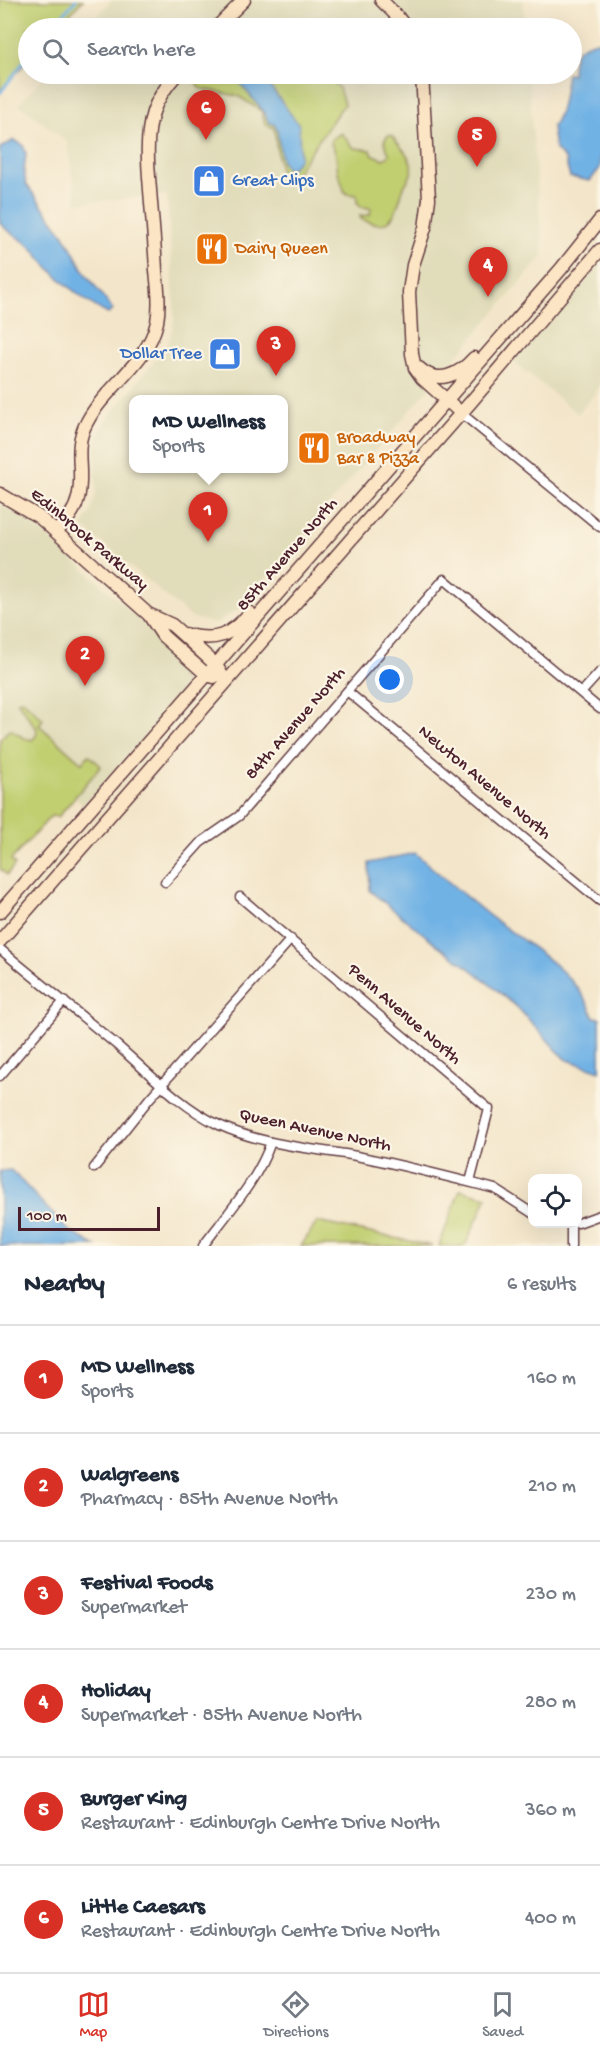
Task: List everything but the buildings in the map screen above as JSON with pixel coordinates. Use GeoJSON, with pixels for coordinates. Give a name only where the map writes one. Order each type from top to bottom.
{"type":"FeatureCollection","features":[{"type":"Feature","properties":{"kind":"main road"},"geometry":{"type":"LineString","coordinates":[[226,18],[243,0]]}},
{"type":"Feature","properties":{"kind":"main road"},"geometry":{"type":"LineString","coordinates":[[381,0],[398,18]]}},
{"type":"Feature","properties":{"kind":"main road"},"geometry":{"type":"LineString","coordinates":[[56,532],[73,511],[78,499],[80,481],[78,452],[81,433],[100,403],[144,352],[157,321],[158,294],[148,139],[156,104],[169,84]]}},
{"type":"Feature","properties":{"kind":"main road"},"geometry":{"type":"LineString","coordinates":[[423,84],[429,199],[425,228],[413,265],[409,292],[413,360],[422,378],[461,414]]}},
{"type":"Feature","properties":{"kind":"main road","name":"85th Avenue North"},"geometry":{"type":"LineString","coordinates":[[0,912],[529,307],[600,220]]}},
{"type":"Feature","properties":{"kind":"main road","name":"85th Avenue North"},"geometry":{"type":"LineString","coordinates":[[0,941],[461,414],[600,250]]}},
{"type":"Feature","properties":{"kind":"main road"},"geometry":{"type":"LineString","coordinates":[[413,360],[427,375],[442,377],[459,372],[468,365],[507,319],[529,307]]}},
{"type":"Feature","properties":{"kind":"main road","name":"Edinbrook Parkway"},"geometry":{"type":"LineString","coordinates":[[3,495],[39,517],[148,614],[163,636],[207,675],[226,682]]}},
{"type":"Feature","properties":{"kind":"main road"},"geometry":{"type":"LineString","coordinates":[[181,633],[213,638],[233,631],[314,540],[343,519]]}},
{"type":"Feature","properties":{"kind":"main road","name":"Edinbrook Parkway"},"geometry":{"type":"LineString","coordinates":[[148,614],[172,625],[216,664],[226,682]]}},
{"type":"Feature","properties":{"kind":"street"},"geometry":{"type":"LineString","coordinates":[[461,414],[600,527]]}},
{"type":"Feature","properties":{"kind":"street","name":"84th Avenue North"},"geometry":{"type":"LineString","coordinates":[[165,882],[200,843],[239,816],[444,579],[581,693]]}},
{"type":"Feature","properties":{"kind":"street"},"geometry":{"type":"LineString","coordinates":[[600,672],[581,693],[600,709]]}},
{"type":"Feature","properties":{"kind":"street","name":"Newton Avenue North"},"geometry":{"type":"LineString","coordinates":[[347,691],[600,900]]}},
{"type":"Feature","properties":{"kind":"street","name":"Penn Avenue North"},"geometry":{"type":"LineString","coordinates":[[240,897],[489,1109],[470,1182]]}},
{"type":"Feature","properties":{"kind":"street"},"geometry":{"type":"LineString","coordinates":[[94,1168],[163,1085],[291,939]]}},
{"type":"Feature","properties":{"kind":"street","name":"Queen Avenue North"},"geometry":{"type":"LineString","coordinates":[[0,949],[199,1114],[218,1124],[271,1142],[355,1156],[495,1189],[528,1211]]}},
{"type":"Feature","properties":{"kind":"street"},"geometry":{"type":"LineString","coordinates":[[0,1076],[64,1001]]}},
{"type":"Feature","properties":{"kind":"street"},"geometry":{"type":"LineString","coordinates":[[203,1246],[255,1175],[271,1142]]}},
{"type":"Feature","properties":{"kind":"street"},"geometry":{"type":"LineString","coordinates":[[582,1221],[600,1215]]}},
{"type":"Feature","properties":{"kind":"street"},"geometry":{"type":"LineString","coordinates":[[571,1228],[571,1246]]}},
{"type":"Feature","properties":{"kind":"shaded area"},"geometry":{"type":"Polygon","coordinates":[[[112,0],[523,0],[524,18],[95,18],[112,0]]]}},
{"type":"Feature","properties":{"kind":"shaded area"},"geometry":{"type":"Polygon","coordinates":[[[37,84],[529,84],[543,256],[239,609],[215,624],[191,617],[82,526],[91,512],[96,492],[95,446],[103,424],[167,346],[174,322],[174,296],[167,195],[77,203],[67,142],[19,104],[37,84]]]}},
{"type":"Feature","properties":{"kind":"shaded area"},"geometry":{"type":"Polygon","coordinates":[[[600,259],[600,387],[578,414],[514,362],[600,259]]]}},
{"type":"Feature","properties":{"kind":"shaded area"},"geometry":{"type":"Polygon","coordinates":[[[0,504],[31,523],[91,575],[191,667],[193,674],[191,683],[84,806],[0,732],[0,504]]]}},
{"type":"Feature","properties":{"kind":"green space"},"geometry":{"type":"Polygon","coordinates":[[[0,0],[83,0],[66,18],[18,18],[18,71],[0,91],[0,0]]]}},
{"type":"Feature","properties":{"kind":"green space"},"geometry":{"type":"Polygon","coordinates":[[[197,84],[335,84],[339,88],[344,104],[288,182],[280,171],[274,128],[265,125],[262,111],[238,96],[199,88],[197,84]]]}},
{"type":"Feature","properties":{"kind":"green space"},"geometry":{"type":"Polygon","coordinates":[[[341,133],[354,148],[371,150],[372,154],[383,159],[389,154],[384,141],[387,136],[391,135],[409,158],[411,173],[393,216],[385,223],[375,224],[361,219],[360,216],[370,215],[371,208],[361,207],[357,202],[357,195],[344,191],[338,172],[336,154],[331,144],[331,140],[341,133]]]}},
{"type":"Feature","properties":{"kind":"green space"},"geometry":{"type":"Polygon","coordinates":[[[23,700],[43,719],[39,725],[82,763],[89,755],[101,766],[58,817],[51,816],[11,860],[15,865],[7,875],[0,869],[0,739],[10,729],[24,738],[32,740],[36,736],[37,729],[17,701],[23,700]]]}},
{"type":"Feature","properties":{"kind":"green space"},"geometry":{"type":"Polygon","coordinates":[[[460,1190],[487,1197],[465,1246],[439,1246],[460,1190]]]}},
{"type":"Feature","properties":{"kind":"green space"},"geometry":{"type":"Polygon","coordinates":[[[317,1222],[433,1246],[301,1246],[317,1222]]]}},
{"type":"Feature","properties":{"kind":"water"},"geometry":{"type":"Polygon","coordinates":[[[600,40],[600,168],[590,181],[570,177],[565,159],[555,149],[552,127],[561,108],[565,84],[582,84],[582,47],[600,40]]]}},
{"type":"Feature","properties":{"kind":"water"},"geometry":{"type":"Polygon","coordinates":[[[240,84],[268,84],[299,125],[300,158],[291,169],[286,168],[282,162],[277,129],[274,124],[269,123],[264,112],[240,84]]]}},
{"type":"Feature","properties":{"kind":"water"},"geometry":{"type":"Polygon","coordinates":[[[14,140],[23,145],[26,154],[24,170],[26,184],[64,235],[86,274],[113,310],[108,314],[64,283],[33,249],[0,223],[0,148],[14,140]]]}},
{"type":"Feature","properties":{"kind":"water"},"geometry":{"type":"Polygon","coordinates":[[[415,853],[486,913],[547,958],[575,985],[586,1000],[594,1017],[600,1018],[600,1071],[565,1059],[518,1008],[370,891],[369,863],[415,853]]]}},
{"type":"Feature","properties":{"kind":"water"},"geometry":{"type":"Polygon","coordinates":[[[11,1170],[69,1231],[96,1246],[0,1246],[0,1171],[11,1170]]]}},
{"type":"Feature","properties":{"kind":"waterway"},"geometry":{"type":"LineString","coordinates":[[60,18],[76,0]]}},
{"type":"Feature","properties":{"kind":"waterway"},"geometry":{"type":"LineString","coordinates":[[0,93],[18,69]]}},
{"type":"Feature","properties":{"kind":"place","name":"Little Caesars"},"geometry":{"type":"Point","coordinates":[206,140]}},
{"type":"Feature","properties":{"kind":"place","name":"Burger King"},"geometry":{"type":"Point","coordinates":[477,167]}},
{"type":"Feature","properties":{"kind":"place","name":"Great Clips"},"geometry":{"type":"Point","coordinates":[209,181]}},
{"type":"Feature","properties":{"kind":"place","name":"Dairy Queen"},"geometry":{"type":"Point","coordinates":[212,249]}},
{"type":"Feature","properties":{"kind":"place","name":"Holiday"},"geometry":{"type":"Point","coordinates":[488,297]}},
{"type":"Feature","properties":{"kind":"place","name":"Dollar Tree"},"geometry":{"type":"Point","coordinates":[225,354]}},
{"type":"Feature","properties":{"kind":"place","name":"Festival Foods"},"geometry":{"type":"Point","coordinates":[276,376]}},
{"type":"Feature","properties":{"kind":"place","name":"Broadway Bar & Pizza"},"geometry":{"type":"Point","coordinates":[314,448]}},
{"type":"Feature","properties":{"kind":"place","name":"MD Wellness"},"geometry":{"type":"Point","coordinates":[208,542]}},
{"type":"Feature","properties":{"kind":"place","name":"Walgreens"},"geometry":{"type":"Point","coordinates":[85,686]}}]}
